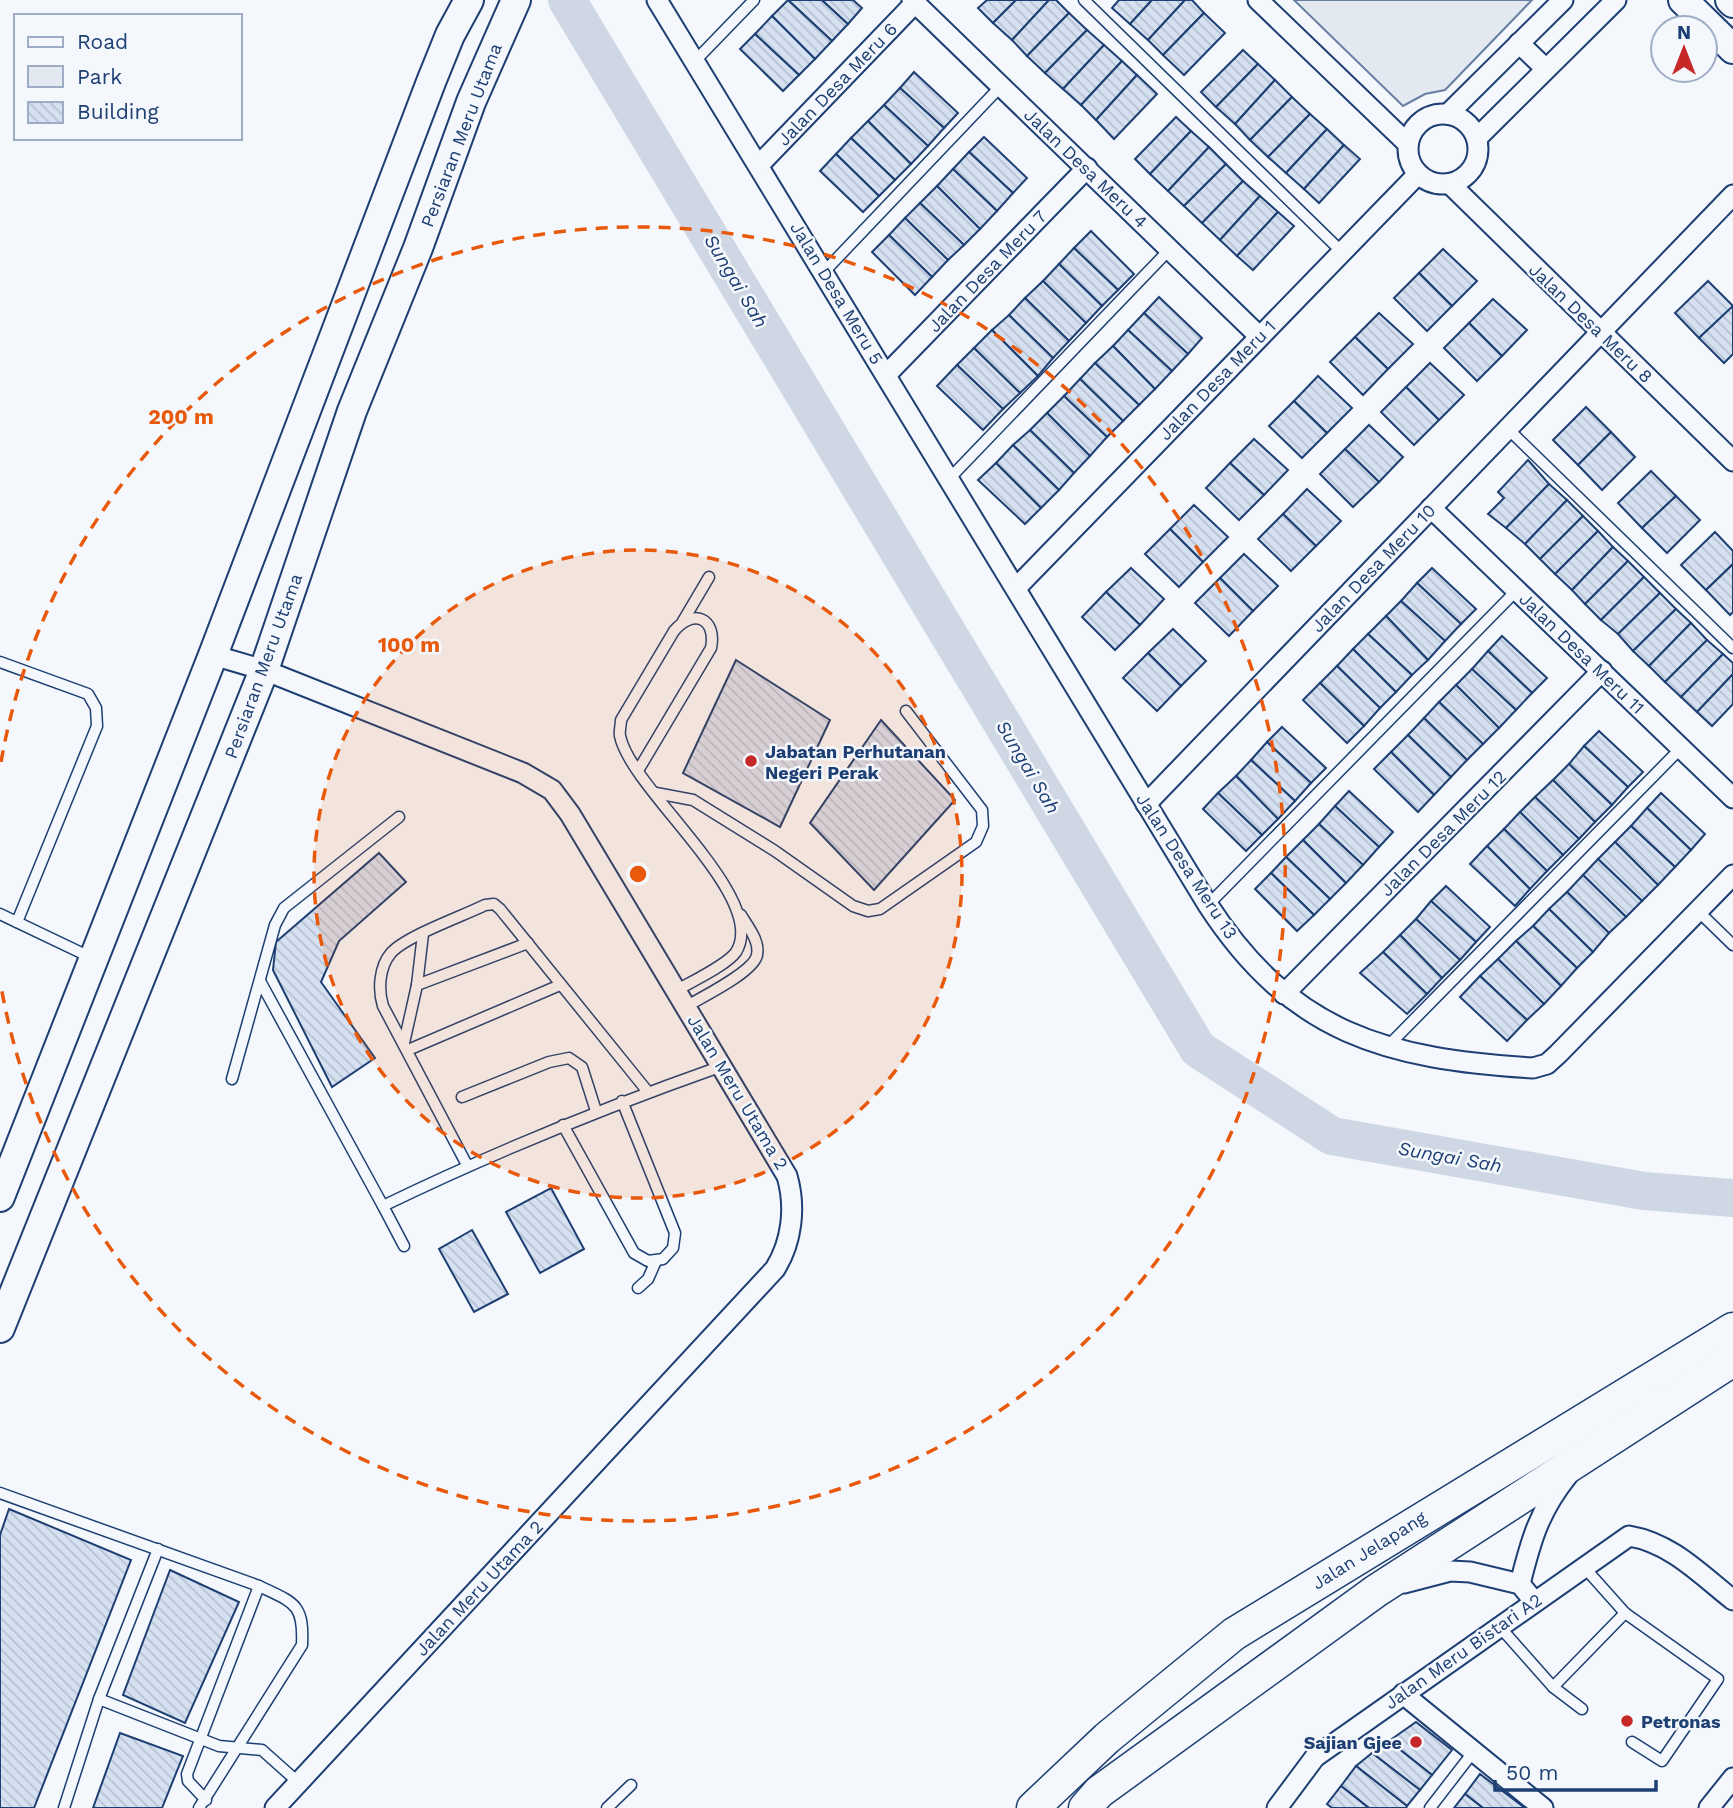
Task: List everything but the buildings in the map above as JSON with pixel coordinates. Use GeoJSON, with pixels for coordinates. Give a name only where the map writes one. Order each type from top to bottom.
{"type":"FeatureCollection","features":[{"type":"Feature","properties":{"kind":"main road"},"geometry":{"type":"LineString","coordinates":[[0,1197],[213,655],[450,35],[469,0]]}},
{"type":"Feature","properties":{"kind":"main road","name":"Persiaran Meru Utama"},"geometry":{"type":"LineString","coordinates":[[0,1328],[264,670],[352,411],[418,248],[471,102],[516,0]]}},
{"type":"Feature","properties":{"kind":"main road"},"geometry":{"type":"LineString","coordinates":[[1683,0],[1733,49]]}},
{"type":"Feature","properties":{"kind":"main road"},"geometry":{"type":"LineString","coordinates":[[314,388],[352,411]]}},
{"type":"Feature","properties":{"kind":"main road","name":"Jalan Jelapang"},"geometry":{"type":"LineString","coordinates":[[1033,1808],[1107,1738],[1234,1634],[1733,1329]]}},
{"type":"Feature","properties":{"kind":"main road"},"geometry":{"type":"LineString","coordinates":[[1092,1803],[1376,1591],[1733,1360]]}},
{"type":"Feature","properties":{"kind":"street","name":"Jalan Desa Meru 5"},"geometry":{"type":"LineString","coordinates":[[657,0],[1017,587]]}},
{"type":"Feature","properties":{"kind":"street"},"geometry":{"type":"LineString","coordinates":[[1258,0],[1408,144]]}},
{"type":"Feature","properties":{"kind":"street"},"geometry":{"type":"LineString","coordinates":[[1448,114],[1563,0]]}},
{"type":"Feature","properties":{"kind":"street"},"geometry":{"type":"LineString","coordinates":[[1477,138],[1616,0]]}},
{"type":"Feature","properties":{"kind":"street","name":"Jalan Desa Meru 4"},"geometry":{"type":"LineString","coordinates":[[914,2],[1259,336]]}},
{"type":"Feature","properties":{"kind":"street","name":"Jalan Desa Meru 6"},"geometry":{"type":"LineString","coordinates":[[759,165],[914,2]]}},
{"type":"Feature","properties":{"kind":"street"},"geometry":{"type":"LineString","coordinates":[[1519,43],[1546,69]]}},
{"type":"Feature","properties":{"kind":"street"},"geometry":{"type":"LineString","coordinates":[[1448,114],[1466,122],[1477,138],[1479,148],[1474,167],[1459,181],[1450,184],[1427,181],[1418,174],[1408,155],[1408,144],[1418,125],[1437,115],[1448,114]]}},
{"type":"Feature","properties":{"kind":"street","name":"Jalan Desa Meru 7"},"geometry":{"type":"LineString","coordinates":[[886,374],[1087,168]]}},
{"type":"Feature","properties":{"kind":"street","name":"Jalan Desa Meru 1"},"geometry":{"type":"LineString","coordinates":[[1017,587],[1418,174]]}},
{"type":"Feature","properties":{"kind":"street","name":"Jalan Desa Meru 8"},"geometry":{"type":"LineString","coordinates":[[1450,184],[1733,461]]}},
{"type":"Feature","properties":{"kind":"street","name":"Jalan Desa Meru 10"},"geometry":{"type":"LineString","coordinates":[[1146,804],[1733,195]]}},
{"type":"Feature","properties":{"kind":"street","name":"Jalan Desa Meru 11"},"geometry":{"type":"LineString","coordinates":[[1431,508],[1733,798]]}},
{"type":"Feature","properties":{"kind":"street","name":"Jalan Desa Meru 13"},"geometry":{"type":"LineString","coordinates":[[1017,587],[1208,905],[1249,959],[1284,994],[1338,1028],[1386,1048],[1422,1057],[1515,1067],[1533,1068],[1547,1064],[1733,875]]}},
{"type":"Feature","properties":{"kind":"street","name":"Jalan Meru Utama 2"},"geometry":{"type":"LineString","coordinates":[[213,655],[264,670],[523,773],[552,790],[570,814],[723,1065],[787,1176],[792,1212],[783,1257],[775,1269],[275,1808]]}},
{"type":"Feature","properties":{"kind":"street","name":"Jalan Desa Meru 12"},"geometry":{"type":"LineString","coordinates":[[1284,994],[1602,671]]}},
{"type":"Feature","properties":{"kind":"street"},"geometry":{"type":"LineString","coordinates":[[1520,1584],[1538,1521],[1555,1492],[1581,1459]]}},
{"type":"Feature","properties":{"kind":"street","name":"Jalan Meru Bistari A2"},"geometry":{"type":"LineString","coordinates":[[1277,1808],[1315,1757],[1629,1536],[1649,1539],[1670,1550],[1733,1600]]}},
{"type":"Feature","properties":{"kind":"street"},"geometry":{"type":"LineString","coordinates":[[1376,1591],[1450,1571],[1520,1584],[1534,1601]]}},
{"type":"Feature","properties":{"kind":"street"},"geometry":{"type":"LineString","coordinates":[[1403,1694],[1543,1808]]}},
{"type":"Feature","properties":{"kind":"street"},"geometry":{"type":"LineString","coordinates":[[1709,1808],[1733,1778]]}},
{"type":"Feature","properties":{"kind":"lane"},"geometry":{"type":"LineString","coordinates":[[695,61],[754,0]]}},
{"type":"Feature","properties":{"kind":"lane"},"geometry":{"type":"LineString","coordinates":[[1084,0],[1342,252]]}},
{"type":"Feature","properties":{"kind":"lane"},"geometry":{"type":"LineString","coordinates":[[824,272],[1001,86]]}},
{"type":"Feature","properties":{"kind":"lane"},"geometry":{"type":"LineString","coordinates":[[950,478],[1170,249]]}},
{"type":"Feature","properties":{"kind":"lane"},"geometry":{"type":"LineString","coordinates":[[1507,428],[1733,648]]}},
{"type":"Feature","properties":{"kind":"lane"},"geometry":{"type":"LineString","coordinates":[[682,998],[750,967],[757,956],[756,942],[722,883],[639,769],[620,736],[621,720],[709,577]]}},
{"type":"Feature","properties":{"kind":"lane"},"geometry":{"type":"LineString","coordinates":[[1208,905],[1517,590]]}},
{"type":"Feature","properties":{"kind":"lane"},"geometry":{"type":"LineString","coordinates":[[639,769],[711,648],[713,637],[710,627],[691,617],[682,621]]}},
{"type":"Feature","properties":{"kind":"lane"},"geometry":{"type":"LineString","coordinates":[[0,662],[88,694],[96,708],[97,726],[17,922]]}},
{"type":"Feature","properties":{"kind":"lane"},"geometry":{"type":"LineString","coordinates":[[656,793],[693,800],[775,851],[853,906],[868,911],[880,909],[976,842],[983,826],[982,810],[906,711]]}},
{"type":"Feature","properties":{"kind":"lane"},"geometry":{"type":"LineString","coordinates":[[1386,1048],[1681,748]]}},
{"type":"Feature","properties":{"kind":"lane"},"geometry":{"type":"LineString","coordinates":[[232,1079],[275,925],[284,908],[399,817]]}},
{"type":"Feature","properties":{"kind":"lane"},"geometry":{"type":"LineString","coordinates":[[467,1165],[383,1006],[380,979],[391,953],[423,934],[494,904],[648,1092]]}},
{"type":"Feature","properties":{"kind":"lane"},"geometry":{"type":"LineString","coordinates":[[1698,911],[1733,945]]}},
{"type":"Feature","properties":{"kind":"lane"},"geometry":{"type":"LineString","coordinates":[[682,998],[735,953],[741,938],[739,912]]}},
{"type":"Feature","properties":{"kind":"lane"},"geometry":{"type":"LineString","coordinates":[[0,914],[94,959]]}},
{"type":"Feature","properties":{"kind":"lane"},"geometry":{"type":"LineString","coordinates":[[406,1046],[423,934]]}},
{"type":"Feature","properties":{"kind":"lane"},"geometry":{"type":"LineString","coordinates":[[417,985],[528,943]]}},
{"type":"Feature","properties":{"kind":"lane"},"geometry":{"type":"LineString","coordinates":[[260,981],[404,1246]]}},
{"type":"Feature","properties":{"kind":"lane"},"geometry":{"type":"LineString","coordinates":[[406,1046],[560,985]]}},
{"type":"Feature","properties":{"kind":"lane"},"geometry":{"type":"LineString","coordinates":[[462,1097],[549,1062],[569,1058],[582,1067],[596,1111]]}},
{"type":"Feature","properties":{"kind":"lane"},"geometry":{"type":"LineString","coordinates":[[383,1206],[467,1165],[596,1111],[723,1065]]}},
{"type":"Feature","properties":{"kind":"lane"},"geometry":{"type":"LineString","coordinates":[[563,1125],[634,1253],[648,1261],[663,1259],[674,1248],[675,1233],[622,1101]]}},
{"type":"Feature","properties":{"kind":"lane"},"geometry":{"type":"LineString","coordinates":[[638,1288],[648,1279],[656,1261]]}},
{"type":"Feature","properties":{"kind":"lane"},"geometry":{"type":"LineString","coordinates":[[0,1493],[259,1586],[295,1603],[303,1620],[302,1645],[202,1804],[187,1778],[259,1586]]}},
{"type":"Feature","properties":{"kind":"lane"},"geometry":{"type":"LineString","coordinates":[[64,1808],[99,1699],[158,1549]]}},
{"type":"Feature","properties":{"kind":"lane"},"geometry":{"type":"LineString","coordinates":[[1584,1567],[1625,1613],[1718,1679],[1662,1761],[1632,1742]]}},
{"type":"Feature","properties":{"kind":"lane"},"geometry":{"type":"LineString","coordinates":[[1553,1687],[1625,1613]]}},
{"type":"Feature","properties":{"kind":"lane"},"geometry":{"type":"LineString","coordinates":[[1499,1626],[1553,1687],[1582,1709]]}},
{"type":"Feature","properties":{"kind":"lane"},"geometry":{"type":"LineString","coordinates":[[99,1699],[219,1746],[262,1750],[271,1755],[299,1784]]}},
{"type":"Feature","properties":{"kind":"lane"},"geometry":{"type":"LineString","coordinates":[[1430,1808],[1474,1751]]}},
{"type":"Feature","properties":{"kind":"lane"},"geometry":{"type":"LineString","coordinates":[[607,1808],[631,1785]]}},
{"type":"Feature","properties":{"kind":"green space"},"geometry":{"type":"Polygon","coordinates":[[[1294,0],[1532,0],[1445,90],[1425,94],[1403,106],[1294,0]]]}},
{"type":"Feature","properties":{"kind":"waterway","name":"Sungai Sah"},"geometry":{"type":"LineString","coordinates":[[567,0],[1198,1049],[1332,1136],[1644,1191],[1733,1198]]}},
{"type":"Feature","properties":{"kind":"place","name":"Jabatan Perhutanan Negeri Perak"},"geometry":{"type":"Point","coordinates":[751,761]}},
{"type":"Feature","properties":{"kind":"place","name":"Petronas"},"geometry":{"type":"Point","coordinates":[1627,1721]}},
{"type":"Feature","properties":{"kind":"place","name":"Sajian Gjee"},"geometry":{"type":"Point","coordinates":[1416,1742]}}]}
